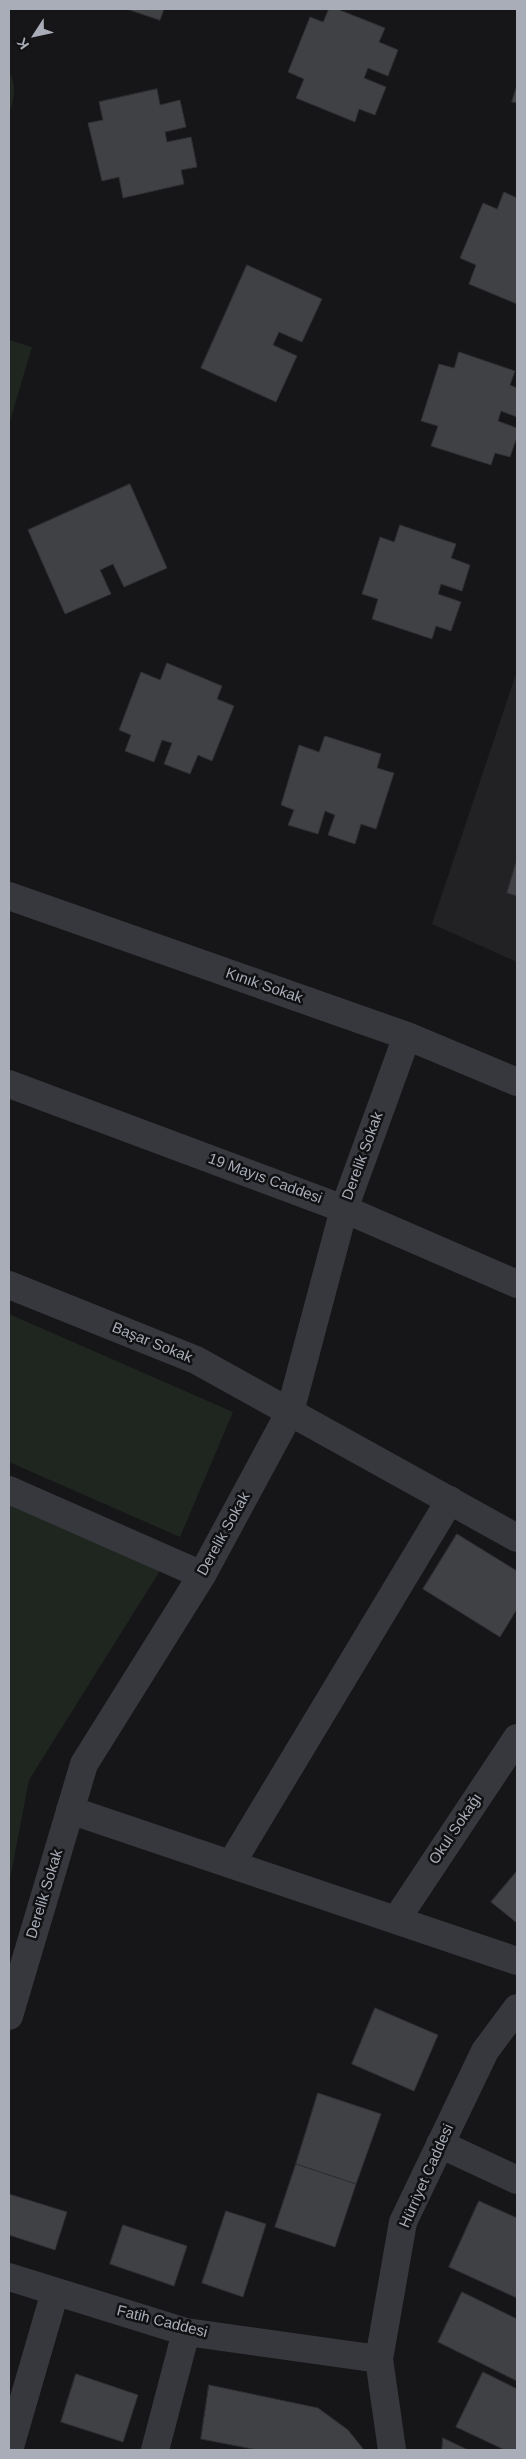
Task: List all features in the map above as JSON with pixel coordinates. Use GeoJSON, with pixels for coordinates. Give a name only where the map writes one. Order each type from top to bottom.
{"type":"FeatureCollection","features":[{"type":"Feature","properties":{"kind":"street","name":"Kınık Sokak"},"geometry":{"type":"LineString","coordinates":[[9,896],[407,1036],[517,1082]]}},
{"type":"Feature","properties":{"kind":"street","name":"Derelik Sokak"},"geometry":{"type":"LineString","coordinates":[[9,2016],[84,1764],[202,1575],[290,1412],[344,1209],[407,1036]]}},
{"type":"Feature","properties":{"kind":"street","name":"19 Mayıs Caddesi"},"geometry":{"type":"LineString","coordinates":[[9,1084],[344,1209],[517,1284]]}},
{"type":"Feature","properties":{"kind":"street","name":"Başar Sokak"},"geometry":{"type":"LineString","coordinates":[[9,1285],[196,1360],[517,1538]]}},
{"type":"Feature","properties":{"kind":"street"},"geometry":{"type":"LineString","coordinates":[[9,1490],[202,1575]]}},
{"type":"Feature","properties":{"kind":"street"},"geometry":{"type":"LineString","coordinates":[[231,1864],[450,1500]]}},
{"type":"Feature","properties":{"kind":"street","name":"Okul Sokağı"},"geometry":{"type":"LineString","coordinates":[[396,1920],[517,1738]]}},
{"type":"Feature","properties":{"kind":"street"},"geometry":{"type":"LineString","coordinates":[[70,1810],[517,1961]]}},
{"type":"Feature","properties":{"kind":"street","name":"Hürriyet Caddesi"},"geometry":{"type":"LineString","coordinates":[[392,2450],[379,2359],[403,2222],[484,2051],[517,2008]]}},
{"type":"Feature","properties":{"kind":"street"},"geometry":{"type":"LineString","coordinates":[[440,2144],[517,2180]]}},
{"type":"Feature","properties":{"kind":"street","name":"Fatih Caddesi"},"geometry":{"type":"LineString","coordinates":[[9,2277],[186,2332],[379,2359]]}},
{"type":"Feature","properties":{"kind":"street"},"geometry":{"type":"LineString","coordinates":[[9,2450],[54,2292]]}},
{"type":"Feature","properties":{"kind":"street"},"geometry":{"type":"LineString","coordinates":[[155,2450],[186,2332]]}},
{"type":"Feature","properties":{"kind":"shaded area"},"geometry":{"type":"Polygon","coordinates":[[[9,72],[12,77],[14,92],[9,114],[9,72]]]}},
{"type":"Feature","properties":{"kind":"shaded area"},"geometry":{"type":"Polygon","coordinates":[[[9,340],[32,347],[10,421],[9,420],[9,340]]]}},
{"type":"Feature","properties":{"kind":"shaded area"},"geometry":{"type":"Polygon","coordinates":[[[517,671],[517,962],[432,924],[517,671]]]}},
{"type":"Feature","properties":{"kind":"shaded area"},"geometry":{"type":"Polygon","coordinates":[[[9,1314],[233,1412],[180,1537],[9,1462],[9,1314]]]}},
{"type":"Feature","properties":{"kind":"shaded area"},"geometry":{"type":"Polygon","coordinates":[[[9,1499],[163,1566],[29,1780],[9,1884],[9,1499]]]}},
{"type":"Feature","properties":{"kind":"building"},"geometry":{"type":"Polygon","coordinates":[[[127,9],[164,9],[160,20],[127,9]]]}},
{"type":"Feature","properties":{"kind":"building"},"geometry":{"type":"Polygon","coordinates":[[[329,9],[337,9],[385,28],[379,42],[398,50],[388,76],[368,68],[364,78],[386,87],[375,115],[359,109],[355,122],[296,98],[304,79],[288,72],[310,17],[323,22],[329,9]]]}},
{"type":"Feature","properties":{"kind":"building"},"geometry":{"type":"Polygon","coordinates":[[[517,85],[517,103],[512,102],[517,85]]]}},
{"type":"Feature","properties":{"kind":"building"},"geometry":{"type":"Polygon","coordinates":[[[157,89],[160,105],[180,100],[186,127],[165,132],[167,142],[191,137],[197,167],[181,170],[184,184],[123,198],[119,177],[102,181],[88,123],[103,120],[99,102],[157,89]]]}},
{"type":"Feature","properties":{"kind":"building"},"geometry":{"type":"Polygon","coordinates":[[[504,192],[517,198],[517,304],[469,284],[476,265],[460,258],[483,203],[497,209],[504,192]]]}},
{"type":"Feature","properties":{"kind":"building"},"geometry":{"type":"Polygon","coordinates":[[[247,265],[322,299],[302,342],[279,332],[273,345],[297,356],[276,402],[201,368],[247,265]]]}},
{"type":"Feature","properties":{"kind":"building"},"geometry":{"type":"Polygon","coordinates":[[[459,352],[515,371],[510,385],[517,388],[517,417],[501,411],[498,421],[517,428],[517,437],[510,457],[495,453],[491,465],[431,446],[438,426],[421,421],[439,364],[454,368],[459,352]]]}},
{"type":"Feature","properties":{"kind":"building"},"geometry":{"type":"Polygon","coordinates":[[[130,484],[167,568],[124,587],[113,564],[100,570],[111,594],[65,614],[28,530],[130,484]]]}},
{"type":"Feature","properties":{"kind":"building"},"geometry":{"type":"Polygon","coordinates":[[[400,525],[456,544],[451,558],[470,565],[462,591],[441,584],[438,594],[461,602],[451,631],[436,626],[432,639],[372,619],[378,599],[362,594],[380,537],[394,542],[400,525]]]}},
{"type":"Feature","properties":{"kind":"building"},"geometry":{"type":"Polygon","coordinates":[[[167,663],[222,686],[217,699],[234,706],[212,761],[198,755],[190,774],[164,764],[172,743],[162,740],[154,762],[125,751],[131,735],[119,730],[141,672],[160,680],[167,663]]]}},
{"type":"Feature","properties":{"kind":"building"},"geometry":{"type":"Polygon","coordinates":[[[325,736],[381,754],[377,768],[394,773],[376,829],[361,824],[355,844],[328,835],[335,815],[325,811],[318,834],[288,825],[294,810],[281,805],[299,745],[319,752],[325,736]]]}},
{"type":"Feature","properties":{"kind":"building"},"geometry":{"type":"Polygon","coordinates":[[[517,859],[517,896],[507,893],[517,859]]]}},
{"type":"Feature","properties":{"kind":"building"},"geometry":{"type":"Polygon","coordinates":[[[457,1534],[517,1571],[517,1609],[500,1637],[423,1589],[457,1534]]]}},
{"type":"Feature","properties":{"kind":"building"},"geometry":{"type":"Polygon","coordinates":[[[517,1871],[517,1923],[491,1902],[517,1871]]]}},
{"type":"Feature","properties":{"kind":"building"},"geometry":{"type":"Polygon","coordinates":[[[375,2008],[438,2035],[414,2091],[352,2064],[375,2008]]]}},
{"type":"Feature","properties":{"kind":"building"},"geometry":{"type":"Polygon","coordinates":[[[318,2093],[381,2114],[356,2184],[296,2164],[318,2093]]]}},
{"type":"Feature","properties":{"kind":"building"},"geometry":{"type":"Polygon","coordinates":[[[296,2164],[356,2184],[335,2247],[275,2227],[296,2164]]]}},
{"type":"Feature","properties":{"kind":"building"},"geometry":{"type":"Polygon","coordinates":[[[9,2194],[67,2212],[55,2250],[9,2235],[9,2194]]]}},
{"type":"Feature","properties":{"kind":"building"},"geometry":{"type":"Polygon","coordinates":[[[479,2201],[517,2218],[517,2298],[449,2267],[479,2201]]]}},
{"type":"Feature","properties":{"kind":"building"},"geometry":{"type":"Polygon","coordinates":[[[226,2211],[266,2224],[243,2297],[202,2283],[226,2211]]]}},
{"type":"Feature","properties":{"kind":"building"},"geometry":{"type":"Polygon","coordinates":[[[123,2225],[187,2246],[174,2286],[110,2264],[123,2225]]]}},
{"type":"Feature","properties":{"kind":"building"},"geometry":{"type":"Polygon","coordinates":[[[462,2292],[517,2319],[517,2381],[438,2342],[462,2292]]]}},
{"type":"Feature","properties":{"kind":"building"},"geometry":{"type":"Polygon","coordinates":[[[483,2372],[517,2389],[517,2450],[505,2450],[456,2427],[483,2372]]]}},
{"type":"Feature","properties":{"kind":"building"},"geometry":{"type":"Polygon","coordinates":[[[76,2374],[138,2395],[123,2442],[61,2422],[76,2374]]]}},
{"type":"Feature","properties":{"kind":"building"},"geometry":{"type":"Polygon","coordinates":[[[209,2385],[318,2408],[348,2430],[364,2450],[258,2450],[201,2439],[209,2385]]]}},
{"type":"Feature","properties":{"kind":"building"},"geometry":{"type":"Polygon","coordinates":[[[443,2438],[468,2450],[442,2450],[443,2438]]]}}]}
